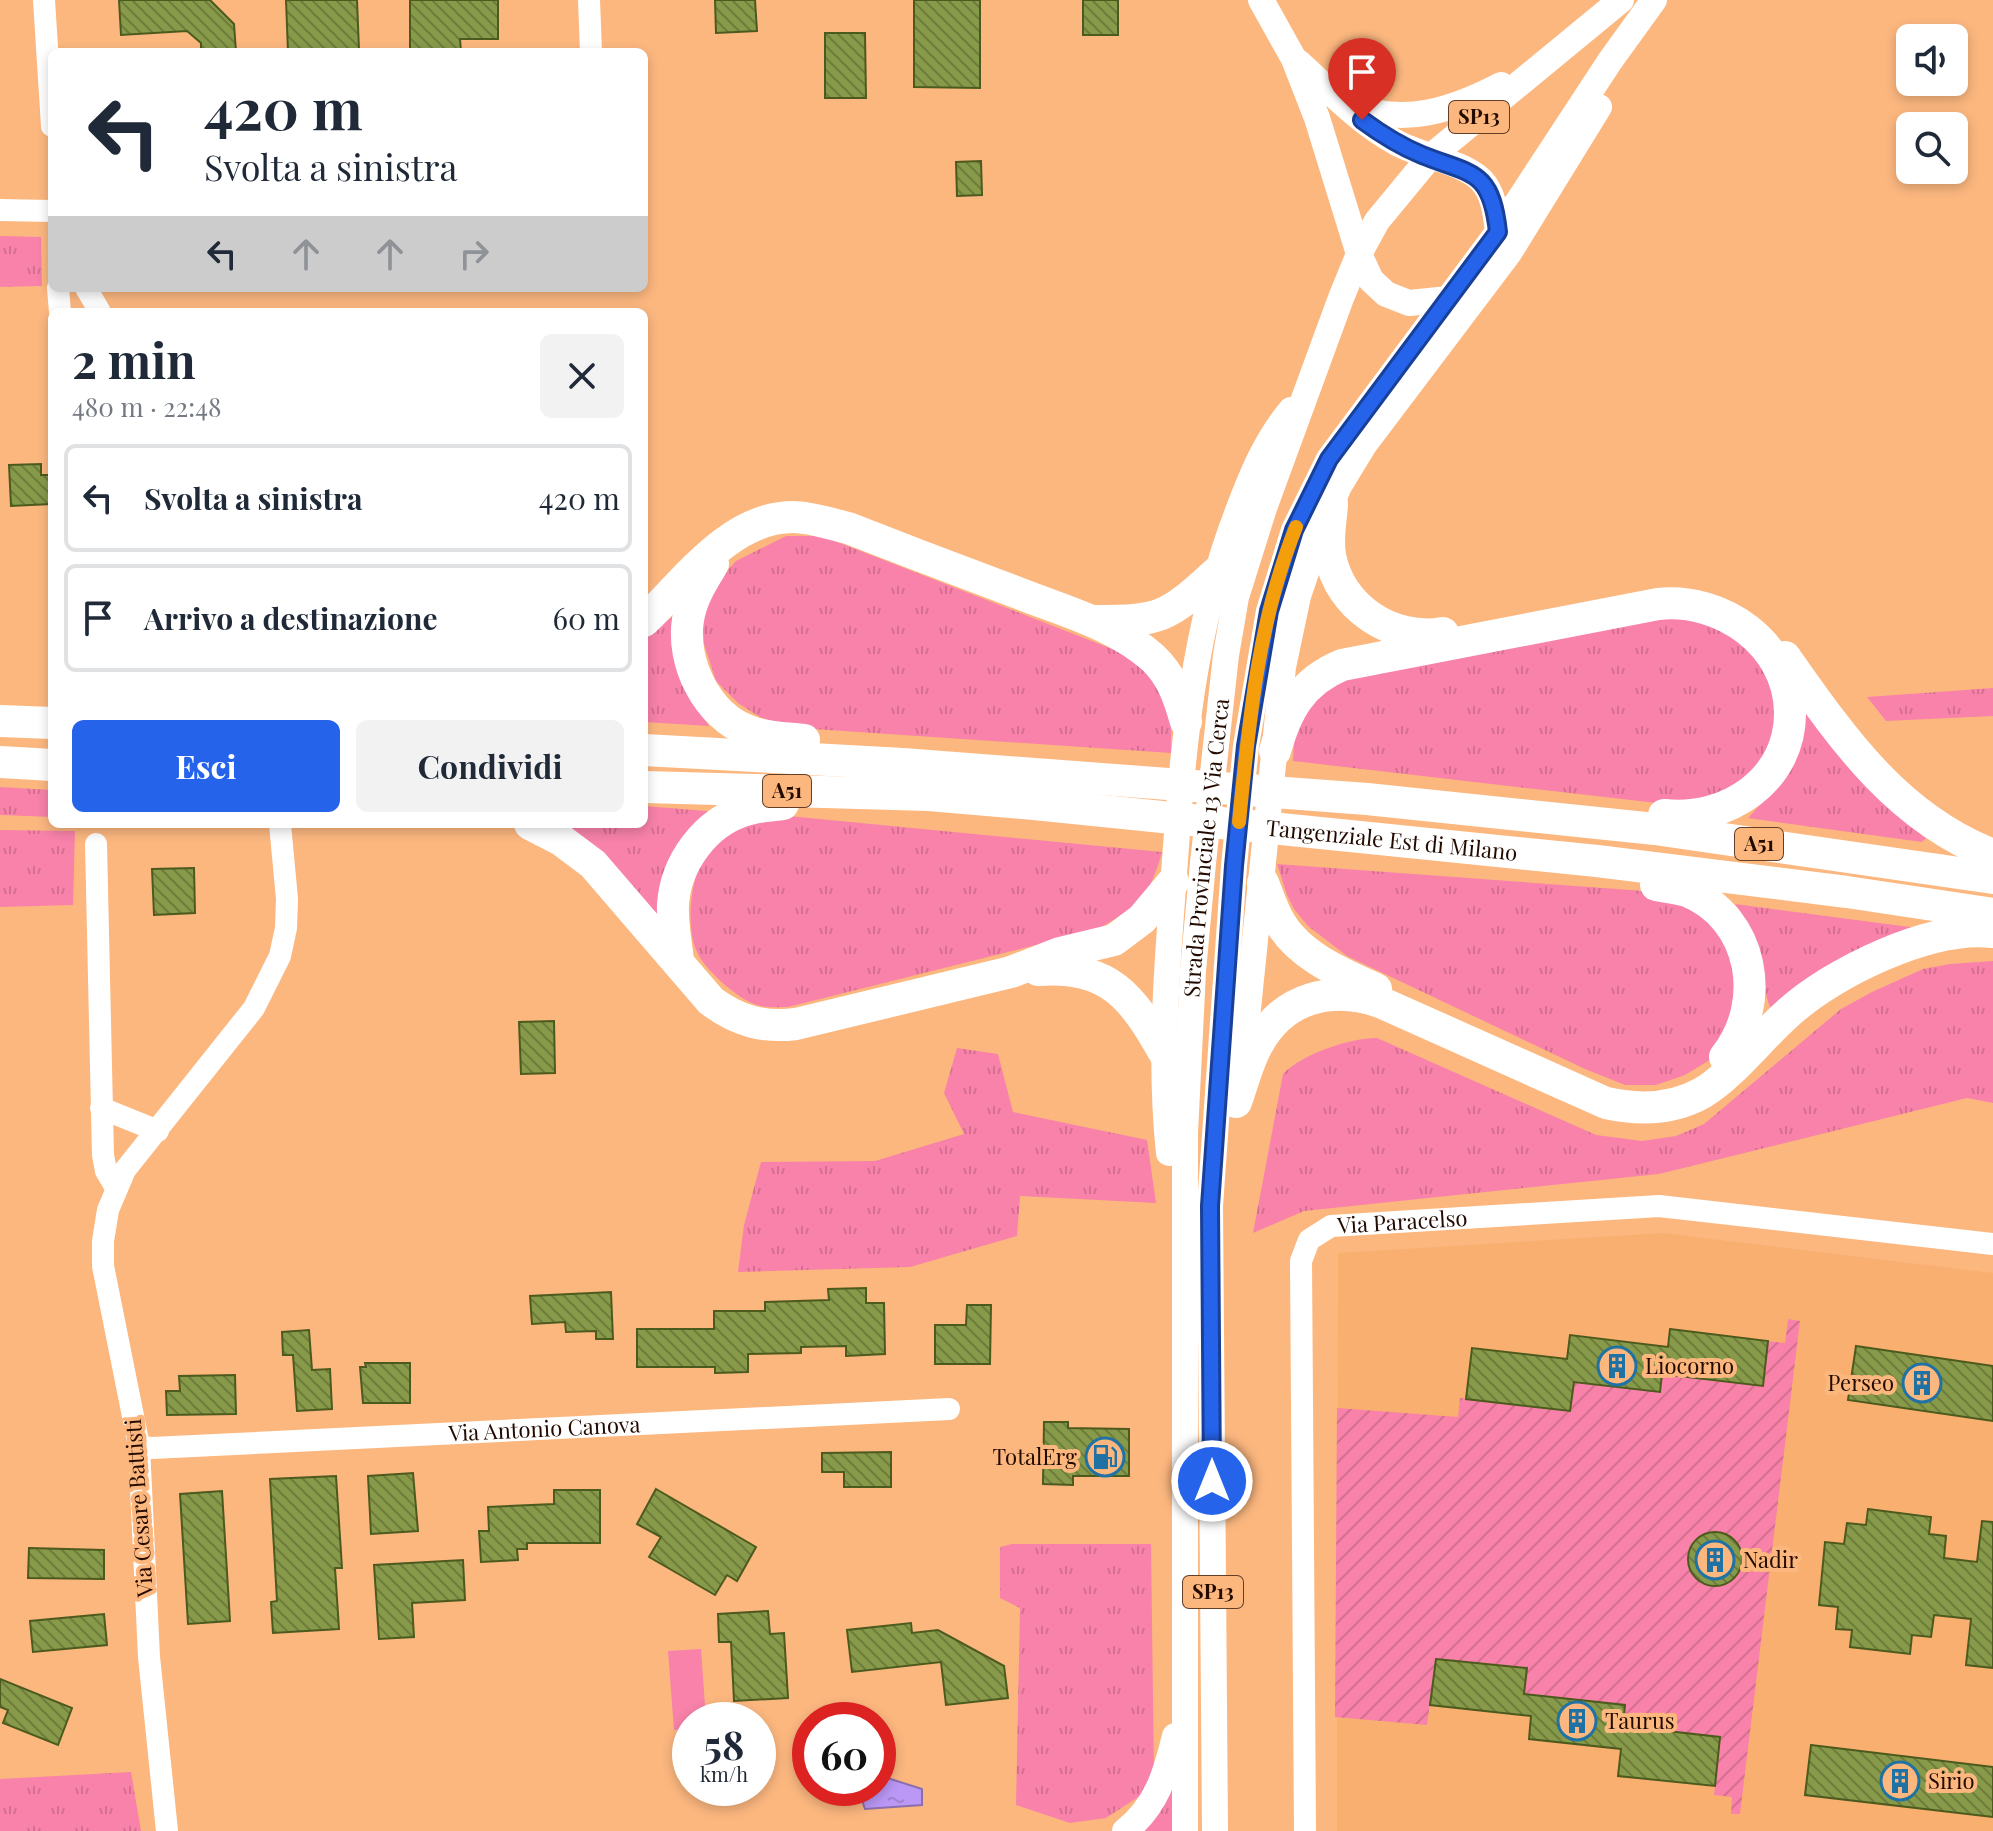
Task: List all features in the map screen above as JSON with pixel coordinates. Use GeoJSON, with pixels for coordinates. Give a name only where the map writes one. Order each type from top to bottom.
{"type":"FeatureCollection","features":[{"type":"Feature","properties":{"kind":"highway"},"geometry":{"type":"LineString","coordinates":[[1332,504],[1330,554],[1340,584],[1369,616],[1408,633],[1438,634],[1675,590],[1703,593],[1731,604],[1745,612],[1765,631],[1838,733],[1890,791],[1933,824],[1993,855]]}},
{"type":"Feature","properties":{"kind":"highway"},"geometry":{"type":"LineString","coordinates":[[648,617],[687,576],[725,544],[761,522],[793,517],[813,520],[848,528],[1091,622],[1134,644],[1157,662],[1177,690],[1186,722]]}},
{"type":"Feature","properties":{"kind":"highway"},"geometry":{"type":"LineString","coordinates":[[725,544],[696,592],[688,618],[687,636],[693,670],[710,701],[734,724],[750,732],[869,747],[903,764]]}},
{"type":"Feature","properties":{"kind":"highway"},"geometry":{"type":"LineString","coordinates":[[1091,622],[1143,620],[1160,616],[1175,609],[1216,573]]}},
{"type":"Feature","properties":{"kind":"highway"},"geometry":{"type":"LineString","coordinates":[[1275,751],[1286,716],[1296,699],[1328,672],[1342,665],[1658,604],[1690,603],[1720,612],[1750,631],[1775,660],[1789,702],[1787,733],[1780,754],[1770,770],[1753,790],[1738,801],[1716,812],[1689,817],[1566,804],[1525,816]]}},
{"type":"Feature","properties":{"kind":"highway"},"geometry":{"type":"LineString","coordinates":[[0,721],[48,723]]}},
{"type":"Feature","properties":{"kind":"highway","name":"Tangenziale Est di Milano"},"geometry":{"type":"LineString","coordinates":[[648,750],[903,764],[1284,793],[1655,829],[1993,878]]}},
{"type":"Feature","properties":{"kind":"highway"},"geometry":{"type":"LineString","coordinates":[[0,762],[48,765]]}},
{"type":"Feature","properties":{"kind":"highway","name":"Tangenziale Est di Milano"},"geometry":{"type":"LineString","coordinates":[[648,787],[929,795],[1160,816],[1597,861],[1847,892],[1993,914]]}},
{"type":"Feature","properties":{"kind":"highway"},"geometry":{"type":"LineString","coordinates":[[678,961],[673,908],[678,878],[697,844],[710,829],[745,810],[793,802],[848,803],[929,795]]}},
{"type":"Feature","properties":{"kind":"highway"},"geometry":{"type":"LineString","coordinates":[[538,828],[561,840],[593,864],[694,983],[720,1007],[746,1021],[765,1026],[796,1024],[1011,972],[1060,953],[1121,936],[1142,919],[1173,882]]}},
{"type":"Feature","properties":{"kind":"highway"},"geometry":{"type":"LineString","coordinates":[[1263,883],[1286,930],[1316,958],[1345,975],[1610,1092],[1652,1095],[1682,1088],[1697,1081],[1725,1057],[1745,1026],[1750,1006],[1750,985],[1742,947],[1723,916],[1699,897],[1685,890],[1630,881],[1597,861]]}},
{"type":"Feature","properties":{"kind":"highway"},"geometry":{"type":"LineString","coordinates":[[1236,1102],[1259,1041],[1279,1018],[1311,999],[1337,993],[1380,1002],[1606,1103],[1638,1108],[1669,1105],[1702,1093],[1796,1005],[1856,967],[1886,954],[1963,931],[1993,932]]}},
{"type":"Feature","properties":{"kind":"highway"},"geometry":{"type":"LineString","coordinates":[[1011,972],[1072,969],[1109,983],[1135,1007],[1165,1054]]}},
{"type":"Feature","properties":{"kind":"main road"},"geometry":{"type":"LineString","coordinates":[[1261,0],[1294,59],[1317,118],[1359,254],[1371,280],[1386,294],[1409,303],[1449,299]]}},
{"type":"Feature","properties":{"kind":"main road","name":"Strada Provinciale 13 Via Cerca"},"geometry":{"type":"LineString","coordinates":[[1185,1831],[1185,1133],[1193,971],[1226,655],[1236,597],[1250,549],[1359,254],[1384,210],[1429,158],[1621,0]]}},
{"type":"Feature","properties":{"kind":"main road"},"geometry":{"type":"LineString","coordinates":[[1211,1353],[1223,1205],[1247,1032],[1283,667],[1305,572],[1332,504],[1364,445],[1509,253],[1629,58],[1656,0]]}},
{"type":"Feature","properties":{"kind":"main road","name":"Strada Provinciale 13 Via Cerca"},"geometry":{"type":"LineString","coordinates":[[1215,1831],[1210,1206],[1234,866],[1246,746],[1269,611],[1294,530],[1329,459],[1498,232],[1610,61],[1656,0]]}},
{"type":"Feature","properties":{"kind":"main road"},"geometry":{"type":"LineString","coordinates":[[1337,97],[1380,114],[1410,115],[1443,110],[1500,85],[1575,38]]}},
{"type":"Feature","properties":{"kind":"main road"},"geometry":{"type":"LineString","coordinates":[[1294,59],[1373,128],[1429,158],[1467,170],[1483,182],[1493,202],[1498,232]]}},
{"type":"Feature","properties":{"kind":"main road"},"geometry":{"type":"LineString","coordinates":[[1184,1291],[1168,1145],[1165,1054],[1173,882],[1186,722],[1196,659],[1216,573],[1258,460],[1274,432],[1308,390]]}},
{"type":"Feature","properties":{"kind":"main road"},"geometry":{"type":"LineString","coordinates":[[1125,1831],[1149,1806],[1164,1779],[1185,1693]]}},
{"type":"Feature","properties":{"kind":"street"},"geometry":{"type":"LineString","coordinates":[[44,0],[48,63]]}},
{"type":"Feature","properties":{"kind":"street"},"geometry":{"type":"LineString","coordinates":[[589,0],[591,48]]}},
{"type":"Feature","properties":{"kind":"street"},"geometry":{"type":"LineString","coordinates":[[0,210],[48,211]]}},
{"type":"Feature","properties":{"kind":"street","name":"Via Cesare Battisti"},"geometry":{"type":"LineString","coordinates":[[167,1831],[149,1657],[139,1446],[103,1266],[108,1210],[125,1170],[254,1008],[280,956],[286,928],[287,899],[280,828]]}},
{"type":"Feature","properties":{"kind":"street"},"geometry":{"type":"LineString","coordinates":[[96,844],[103,1155],[106,1171],[116,1188]]}},
{"type":"Feature","properties":{"kind":"street"},"geometry":{"type":"LineString","coordinates":[[101,1108],[158,1131]]}},
{"type":"Feature","properties":{"kind":"street","name":"Via Paracelso"},"geometry":{"type":"LineString","coordinates":[[1305,1831],[1301,1261],[1309,1240],[1331,1226],[1659,1206],[1993,1244]]}},
{"type":"Feature","properties":{"kind":"street","name":"Via Antonio Canova"},"geometry":{"type":"LineString","coordinates":[[139,1446],[168,1448],[949,1409]]}},
{"type":"Feature","properties":{"kind":"shaded area"},"geometry":{"type":"Polygon","coordinates":[[[1663,1233],[1993,1273],[1993,1831],[1337,1831],[1338,1253],[1663,1233]]]}},
{"type":"Feature","properties":{"kind":"green space"},"geometry":{"type":"Polygon","coordinates":[[[0,236],[41,237],[42,286],[0,287],[0,236]]]}},
{"type":"Feature","properties":{"kind":"green space"},"geometry":{"type":"Polygon","coordinates":[[[786,536],[822,536],[1125,654],[1156,678],[1171,717],[1171,753],[784,727],[760,717],[738,703],[716,681],[704,644],[702,614],[718,581],[736,561],[786,536]]]}},
{"type":"Feature","properties":{"kind":"green space"},"geometry":{"type":"Polygon","coordinates":[[[677,613],[694,703],[709,726],[648,722],[648,635],[677,613]]]}},
{"type":"Feature","properties":{"kind":"green space"},"geometry":{"type":"Polygon","coordinates":[[[1671,614],[1714,619],[1766,664],[1777,713],[1772,738],[1762,763],[1740,783],[1721,793],[1683,806],[1293,761],[1296,727],[1302,712],[1328,688],[1351,678],[1373,670],[1671,614]]]}},
{"type":"Feature","properties":{"kind":"green space"},"geometry":{"type":"Polygon","coordinates":[[[1993,688],[1993,716],[1886,721],[1867,697],[1993,688]]]}},
{"type":"Feature","properties":{"kind":"green space"},"geometry":{"type":"Polygon","coordinates":[[[1805,709],[1844,763],[1891,810],[1926,838],[1922,842],[1748,818],[1773,791],[1805,709]]]}},
{"type":"Feature","properties":{"kind":"green space"},"geometry":{"type":"Polygon","coordinates":[[[0,787],[48,790],[48,817],[0,815],[0,787]]]}},
{"type":"Feature","properties":{"kind":"green space"},"geometry":{"type":"Polygon","coordinates":[[[648,806],[719,812],[659,914],[652,919],[556,828],[648,828],[648,806]]]}},
{"type":"Feature","properties":{"kind":"green space"},"geometry":{"type":"Polygon","coordinates":[[[778,815],[1162,852],[1152,881],[1140,900],[1096,930],[788,1007],[764,1007],[741,997],[701,959],[693,941],[692,897],[699,868],[710,845],[732,829],[778,815]]]}},
{"type":"Feature","properties":{"kind":"green space"},"geometry":{"type":"Polygon","coordinates":[[[0,830],[75,831],[73,905],[0,907],[0,830]]]}},
{"type":"Feature","properties":{"kind":"green space"},"geometry":{"type":"Polygon","coordinates":[[[1277,864],[1644,891],[1683,901],[1705,916],[1731,949],[1740,999],[1713,1058],[1685,1075],[1656,1085],[1625,1085],[1347,956],[1308,926],[1294,909],[1277,864]]]}},
{"type":"Feature","properties":{"kind":"green space"},"geometry":{"type":"Polygon","coordinates":[[[1735,904],[1925,929],[1773,1011],[1756,942],[1735,904]]]}},
{"type":"Feature","properties":{"kind":"green space"},"geometry":{"type":"Polygon","coordinates":[[[1993,961],[1993,1103],[1967,1098],[1659,1174],[1304,1211],[1253,1233],[1283,1074],[1327,1048],[1377,1038],[1596,1135],[1642,1141],[1676,1136],[1704,1124],[1841,1009],[1872,992],[1923,969],[1993,961]]]}},
{"type":"Feature","properties":{"kind":"green space"},"geometry":{"type":"Polygon","coordinates":[[[957,1048],[998,1054],[1013,1112],[1147,1140],[1156,1203],[1020,1196],[1017,1236],[910,1267],[738,1272],[744,1225],[761,1162],[875,1161],[964,1134],[944,1093],[957,1048]]]}},
{"type":"Feature","properties":{"kind":"green space"},"geometry":{"type":"Polygon","coordinates":[[[1788,1319],[1800,1321],[1740,1814],[1731,1814],[1732,1797],[1714,1795],[1720,1737],[1623,1726],[1625,1705],[1524,1694],[1526,1668],[1436,1659],[1427,1725],[1335,1717],[1337,1408],[1458,1417],[1460,1398],[1570,1411],[1574,1382],[1659,1392],[1662,1374],[1763,1386],[1768,1341],[1785,1343],[1788,1319]]]}},
{"type":"Feature","properties":{"kind":"green space"},"geometry":{"type":"Polygon","coordinates":[[[1012,1544],[1151,1544],[1154,1776],[1140,1796],[1106,1818],[1070,1823],[1016,1805],[1020,1608],[1000,1598],[1000,1547],[1012,1544]]]}},
{"type":"Feature","properties":{"kind":"green space"},"geometry":{"type":"Polygon","coordinates":[[[701,1649],[705,1702],[672,1704],[668,1651],[701,1649]]]}},
{"type":"Feature","properties":{"kind":"green space"},"geometry":{"type":"Polygon","coordinates":[[[131,1772],[141,1831],[0,1831],[0,1779],[131,1772]]]}},
{"type":"Feature","properties":{"kind":"green space"},"geometry":{"type":"Polygon","coordinates":[[[1168,1790],[1173,1791],[1173,1831],[1136,1831],[1168,1790]]]}},
{"type":"Feature","properties":{"kind":"water"},"geometry":{"type":"Polygon","coordinates":[[[896,1781],[922,1789],[922,1805],[865,1809],[864,1806],[896,1806],[896,1781]]]}},
{"type":"Feature","properties":{"kind":"building"},"geometry":{"type":"Polygon","coordinates":[[[119,0],[210,0],[234,24],[236,48],[201,48],[201,43],[187,31],[121,35],[119,0]]]}},
{"type":"Feature","properties":{"kind":"building"},"geometry":{"type":"Polygon","coordinates":[[[286,0],[357,0],[359,48],[288,48],[286,0]]]}},
{"type":"Feature","properties":{"kind":"building"},"geometry":{"type":"Polygon","coordinates":[[[410,0],[498,0],[498,39],[460,39],[461,48],[410,48],[410,0]]]}},
{"type":"Feature","properties":{"kind":"building"},"geometry":{"type":"Polygon","coordinates":[[[715,0],[755,0],[757,31],[716,33],[715,0]]]}},
{"type":"Feature","properties":{"kind":"building"},"geometry":{"type":"Polygon","coordinates":[[[914,0],[980,0],[980,88],[914,87],[914,0]]]}},
{"type":"Feature","properties":{"kind":"building"},"geometry":{"type":"Polygon","coordinates":[[[1083,0],[1118,0],[1118,35],[1083,35],[1083,0]]]}},
{"type":"Feature","properties":{"kind":"building"},"geometry":{"type":"Polygon","coordinates":[[[825,33],[865,33],[866,98],[825,98],[825,33]]]}},
{"type":"Feature","properties":{"kind":"building"},"geometry":{"type":"Polygon","coordinates":[[[981,161],[982,195],[957,196],[956,162],[981,161]]]}},
{"type":"Feature","properties":{"kind":"building"},"geometry":{"type":"Polygon","coordinates":[[[41,464],[41,475],[48,475],[48,504],[11,506],[9,465],[41,464]]]}},
{"type":"Feature","properties":{"kind":"building"},"geometry":{"type":"Polygon","coordinates":[[[194,868],[195,913],[154,915],[152,869],[194,868]]]}},
{"type":"Feature","properties":{"kind":"building"},"geometry":{"type":"Polygon","coordinates":[[[554,1021],[555,1073],[521,1074],[519,1022],[554,1021]]]}},
{"type":"Feature","properties":{"kind":"building"},"geometry":{"type":"Polygon","coordinates":[[[866,1288],[866,1303],[884,1303],[885,1354],[846,1356],[846,1346],[801,1347],[801,1353],[748,1354],[748,1372],[715,1373],[715,1367],[637,1367],[637,1329],[714,1329],[714,1311],[765,1311],[765,1302],[829,1300],[828,1289],[866,1288]]]}},
{"type":"Feature","properties":{"kind":"building"},"geometry":{"type":"Polygon","coordinates":[[[611,1292],[613,1339],[596,1339],[596,1331],[566,1332],[565,1322],[532,1324],[530,1296],[611,1292]]]}},
{"type":"Feature","properties":{"kind":"building"},"geometry":{"type":"Polygon","coordinates":[[[967,1305],[991,1305],[990,1364],[935,1364],[935,1325],[966,1325],[967,1305]]]}},
{"type":"Feature","properties":{"kind":"building","name":"Liocorno"},"geometry":{"type":"Polygon","coordinates":[[[1670,1329],[1768,1341],[1763,1386],[1662,1374],[1660,1392],[1574,1382],[1570,1411],[1466,1399],[1472,1348],[1567,1359],[1570,1335],[1668,1347],[1670,1329]]]}},
{"type":"Feature","properties":{"kind":"building"},"geometry":{"type":"Polygon","coordinates":[[[309,1330],[312,1370],[330,1369],[332,1409],[297,1411],[293,1355],[283,1355],[282,1332],[309,1330]]]}},
{"type":"Feature","properties":{"kind":"building","name":"Perseo"},"geometry":{"type":"Polygon","coordinates":[[[1856,1346],[1993,1366],[1993,1421],[1848,1400],[1856,1346]]]}},
{"type":"Feature","properties":{"kind":"building"},"geometry":{"type":"Polygon","coordinates":[[[365,1363],[410,1363],[410,1403],[363,1403],[360,1367],[366,1367],[365,1363]]]}},
{"type":"Feature","properties":{"kind":"building"},"geometry":{"type":"Polygon","coordinates":[[[235,1375],[236,1414],[167,1415],[166,1391],[180,1391],[179,1376],[235,1375]]]}},
{"type":"Feature","properties":{"kind":"building"},"geometry":{"type":"Polygon","coordinates":[[[1044,1422],[1068,1422],[1068,1428],[1129,1429],[1129,1476],[1073,1476],[1073,1485],[1043,1484],[1044,1422]]]}},
{"type":"Feature","properties":{"kind":"building"},"geometry":{"type":"Polygon","coordinates":[[[891,1452],[891,1487],[844,1487],[844,1472],[822,1472],[822,1453],[891,1452]]]}},
{"type":"Feature","properties":{"kind":"building"},"geometry":{"type":"Polygon","coordinates":[[[413,1473],[418,1531],[371,1534],[368,1476],[413,1473]]]}},
{"type":"Feature","properties":{"kind":"building"},"geometry":{"type":"Polygon","coordinates":[[[336,1476],[342,1568],[335,1568],[339,1629],[273,1633],[271,1602],[277,1601],[270,1479],[336,1476]]]}},
{"type":"Feature","properties":{"kind":"building"},"geometry":{"type":"Polygon","coordinates":[[[656,1489],[756,1547],[737,1581],[727,1575],[715,1595],[649,1557],[661,1537],[637,1524],[656,1489]]]}},
{"type":"Feature","properties":{"kind":"building"},"geometry":{"type":"Polygon","coordinates":[[[554,1490],[600,1490],[600,1543],[527,1543],[527,1549],[517,1549],[518,1560],[481,1562],[479,1531],[489,1531],[488,1507],[554,1504],[554,1490]]]}},
{"type":"Feature","properties":{"kind":"building"},"geometry":{"type":"Polygon","coordinates":[[[222,1491],[230,1621],[188,1624],[180,1494],[222,1491]]]}},
{"type":"Feature","properties":{"kind":"building"},"geometry":{"type":"Polygon","coordinates":[[[1868,1509],[1931,1517],[1929,1534],[1946,1536],[1944,1558],[1977,1562],[1982,1521],[1993,1522],[1993,1668],[1966,1665],[1971,1619],[1934,1615],[1931,1637],[1912,1635],[1910,1654],[1850,1647],[1852,1630],[1836,1629],[1838,1607],[1819,1605],[1825,1542],[1844,1544],[1847,1523],[1866,1525],[1868,1509]]]}},
{"type":"Feature","properties":{"kind":"building","name":"Nadir"},"geometry":{"type":"Polygon","coordinates":[[[1715,1532],[1734,1540],[1742,1559],[1734,1578],[1715,1586],[1696,1578],[1688,1559],[1696,1540],[1715,1532]]]}},
{"type":"Feature","properties":{"kind":"building"},"geometry":{"type":"Polygon","coordinates":[[[29,1548],[104,1550],[104,1579],[28,1578],[29,1548]]]}},
{"type":"Feature","properties":{"kind":"building"},"geometry":{"type":"Polygon","coordinates":[[[463,1560],[465,1600],[412,1603],[414,1637],[379,1639],[374,1565],[463,1560]]]}},
{"type":"Feature","properties":{"kind":"building"},"geometry":{"type":"Polygon","coordinates":[[[768,1611],[770,1634],[784,1633],[788,1698],[734,1701],[731,1642],[719,1642],[718,1614],[768,1611]]]}},
{"type":"Feature","properties":{"kind":"building"},"geometry":{"type":"Polygon","coordinates":[[[104,1614],[107,1645],[33,1652],[30,1621],[104,1614]]]}},
{"type":"Feature","properties":{"kind":"building"},"geometry":{"type":"Polygon","coordinates":[[[911,1623],[912,1633],[938,1630],[1004,1666],[1008,1698],[946,1705],[941,1662],[852,1672],[847,1630],[911,1623]]]}},
{"type":"Feature","properties":{"kind":"building","name":"Taurus"},"geometry":{"type":"Polygon","coordinates":[[[1436,1659],[1527,1668],[1524,1694],[1625,1705],[1623,1726],[1720,1737],[1715,1786],[1618,1776],[1621,1749],[1529,1739],[1531,1716],[1430,1705],[1436,1659]]]}},
{"type":"Feature","properties":{"kind":"building"},"geometry":{"type":"Polygon","coordinates":[[[0,1679],[72,1708],[58,1745],[3,1723],[8,1710],[0,1707],[0,1679]]]}},
{"type":"Feature","properties":{"kind":"building","name":"Sirio"},"geometry":{"type":"Polygon","coordinates":[[[1811,1745],[1993,1767],[1993,1817],[1805,1795],[1811,1745]]]}},
{"type":"Feature","properties":{"kind":"slow traffic"},"geometry":{"type":"LineString","coordinates":[[1239,822],[1246,746],[1264,630],[1280,570],[1296,527]]}},
{"type":"Feature","properties":{"kind":"place","name":"Liocorno"},"geometry":{"type":"Point","coordinates":[1617,1366]}},
{"type":"Feature","properties":{"kind":"place","name":"Perseo"},"geometry":{"type":"Point","coordinates":[1922,1383]}},
{"type":"Feature","properties":{"kind":"place","name":"TotalErg"},"geometry":{"type":"Point","coordinates":[1105,1457]}},
{"type":"Feature","properties":{"kind":"place","name":"Nadir"},"geometry":{"type":"Point","coordinates":[1715,1560]}},
{"type":"Feature","properties":{"kind":"place","name":"Taurus"},"geometry":{"type":"Point","coordinates":[1577,1721]}},
{"type":"Feature","properties":{"kind":"place","name":"Sirio"},"geometry":{"type":"Point","coordinates":[1900,1781]}},
{"type":"Feature","properties":{"kind":"route"},"geometry":{"type":"LineString","coordinates":[[1212,1481],[1210,1206],[1234,866],[1246,746],[1269,611],[1294,530],[1329,459],[1498,232],[1493,202],[1480,179],[1467,170],[1424,156],[1397,143],[1362,120]]}}]}
